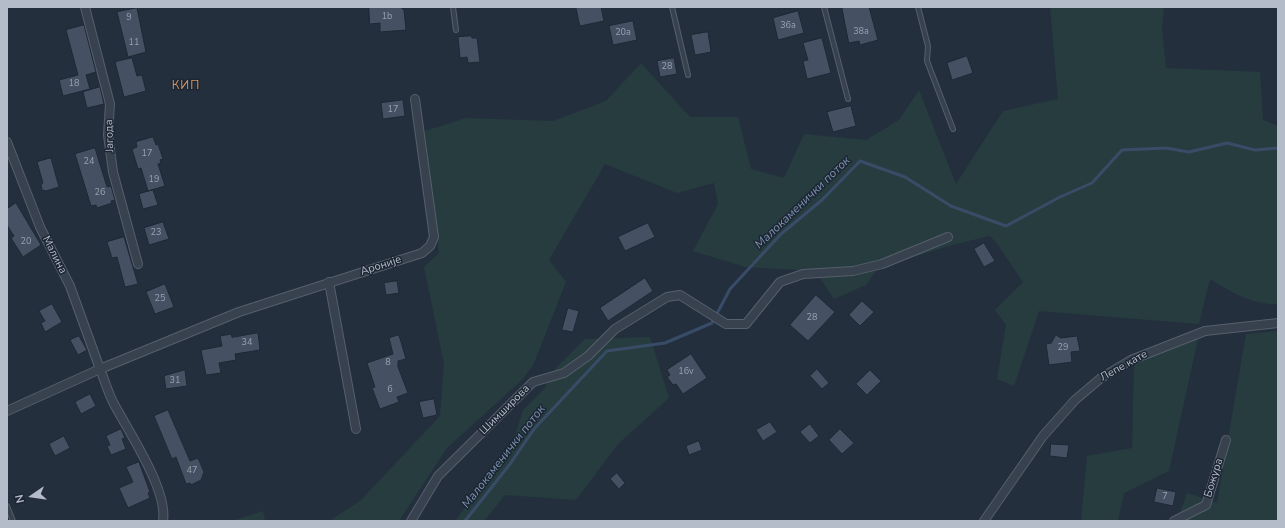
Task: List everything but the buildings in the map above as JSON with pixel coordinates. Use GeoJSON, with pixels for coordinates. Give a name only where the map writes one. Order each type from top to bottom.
{"type":"FeatureCollection","features":[{"type":"Feature","properties":{"kind":"street","name":"Јагода"},"geometry":{"type":"LineString","coordinates":[[85,7],[110,104],[108,135],[113,172],[138,264]]}},
{"type":"Feature","properties":{"kind":"street","name":"Ароније"},"geometry":{"type":"LineString","coordinates":[[330,282],[422,253],[432,243],[434,237],[415,99]]}},
{"type":"Feature","properties":{"kind":"street","name":"Малина"},"geometry":{"type":"LineString","coordinates":[[7,142],[40,227],[70,286],[113,402],[153,476],[163,510],[163,521]]}},
{"type":"Feature","properties":{"kind":"street","name":"Шимширова"},"geometry":{"type":"LineString","coordinates":[[410,521],[438,476],[533,382],[564,373],[588,356],[615,329],[667,297],[680,295],[706,309],[726,324],[746,324],[780,282],[803,274],[853,271],[882,264],[948,237]]}},
{"type":"Feature","properties":{"kind":"street"},"geometry":{"type":"LineString","coordinates":[[7,411],[100,370],[239,312],[330,282],[356,429]]}},
{"type":"Feature","properties":{"kind":"street","name":"Лепе кате"},"geometry":{"type":"LineString","coordinates":[[984,521],[1042,436],[1075,400],[1101,378],[1131,360],[1205,331],[1278,323]]}},
{"type":"Feature","properties":{"kind":"street","name":"Божура"},"geometry":{"type":"LineString","coordinates":[[1174,521],[1206,505],[1226,440]]}},
{"type":"Feature","properties":{"kind":"lane"},"geometry":{"type":"LineString","coordinates":[[453,7],[456,30]]}},
{"type":"Feature","properties":{"kind":"lane"},"geometry":{"type":"LineString","coordinates":[[672,7],[688,75]]}},
{"type":"Feature","properties":{"kind":"lane"},"geometry":{"type":"LineString","coordinates":[[824,7],[848,99]]}},
{"type":"Feature","properties":{"kind":"lane"},"geometry":{"type":"LineString","coordinates":[[918,7],[928,46],[927,60],[953,129]]}},
{"type":"Feature","properties":{"kind":"lane"},"geometry":{"type":"LineString","coordinates":[[7,506],[13,521]]}},
{"type":"Feature","properties":{"kind":"green space"},"geometry":{"type":"Polygon","coordinates":[[[1050,7],[1164,7],[1162,29],[1166,68],[1260,72],[1263,120],[1278,126],[1278,304],[1268,304],[1242,297],[1210,279],[1199,324],[1039,311],[1014,386],[997,379],[1006,325],[995,310],[1023,282],[998,245],[990,236],[952,245],[878,268],[866,285],[834,299],[815,271],[745,267],[693,251],[718,204],[714,183],[677,193],[605,164],[549,260],[566,282],[534,363],[523,379],[447,448],[399,521],[329,521],[360,501],[440,416],[444,364],[424,267],[439,253],[425,131],[466,118],[553,121],[606,101],[641,63],[690,117],[738,117],[751,169],[784,178],[804,134],[866,140],[899,120],[919,90],[956,184],[1003,111],[1058,99],[1050,7]]]}},
{"type":"Feature","properties":{"kind":"green space"},"geometry":{"type":"Polygon","coordinates":[[[1278,331],[1278,521],[1177,521],[1187,493],[1217,503],[1246,334],[1278,331]]]}},
{"type":"Feature","properties":{"kind":"green space"},"geometry":{"type":"Polygon","coordinates":[[[650,337],[669,398],[618,444],[576,500],[505,495],[484,521],[455,521],[512,444],[523,410],[544,389],[555,369],[585,339],[650,337]]]}},
{"type":"Feature","properties":{"kind":"green space"},"geometry":{"type":"Polygon","coordinates":[[[1198,339],[1169,471],[1124,493],[1118,521],[1081,521],[1087,456],[1132,448],[1134,362],[1177,340],[1198,339]]]}},
{"type":"Feature","properties":{"kind":"green space"},"geometry":{"type":"Polygon","coordinates":[[[263,511],[265,521],[231,521],[263,511]]]}},
{"type":"Feature","properties":{"kind":"waterway","name":"Малокаменички поток"},"geometry":{"type":"LineString","coordinates":[[465,521],[510,464],[534,429],[607,351],[665,343],[712,323],[730,289],[781,234],[822,200],[860,161],[905,177],[951,206],[1006,226],[1060,197],[1092,183],[1122,150],[1166,148],[1189,152],[1227,143],[1255,150],[1278,148]]}},
{"type":"Feature","properties":{"kind":"district","name":"КИП"},"geometry":{"type":"Point","coordinates":[186,86]}}]}
